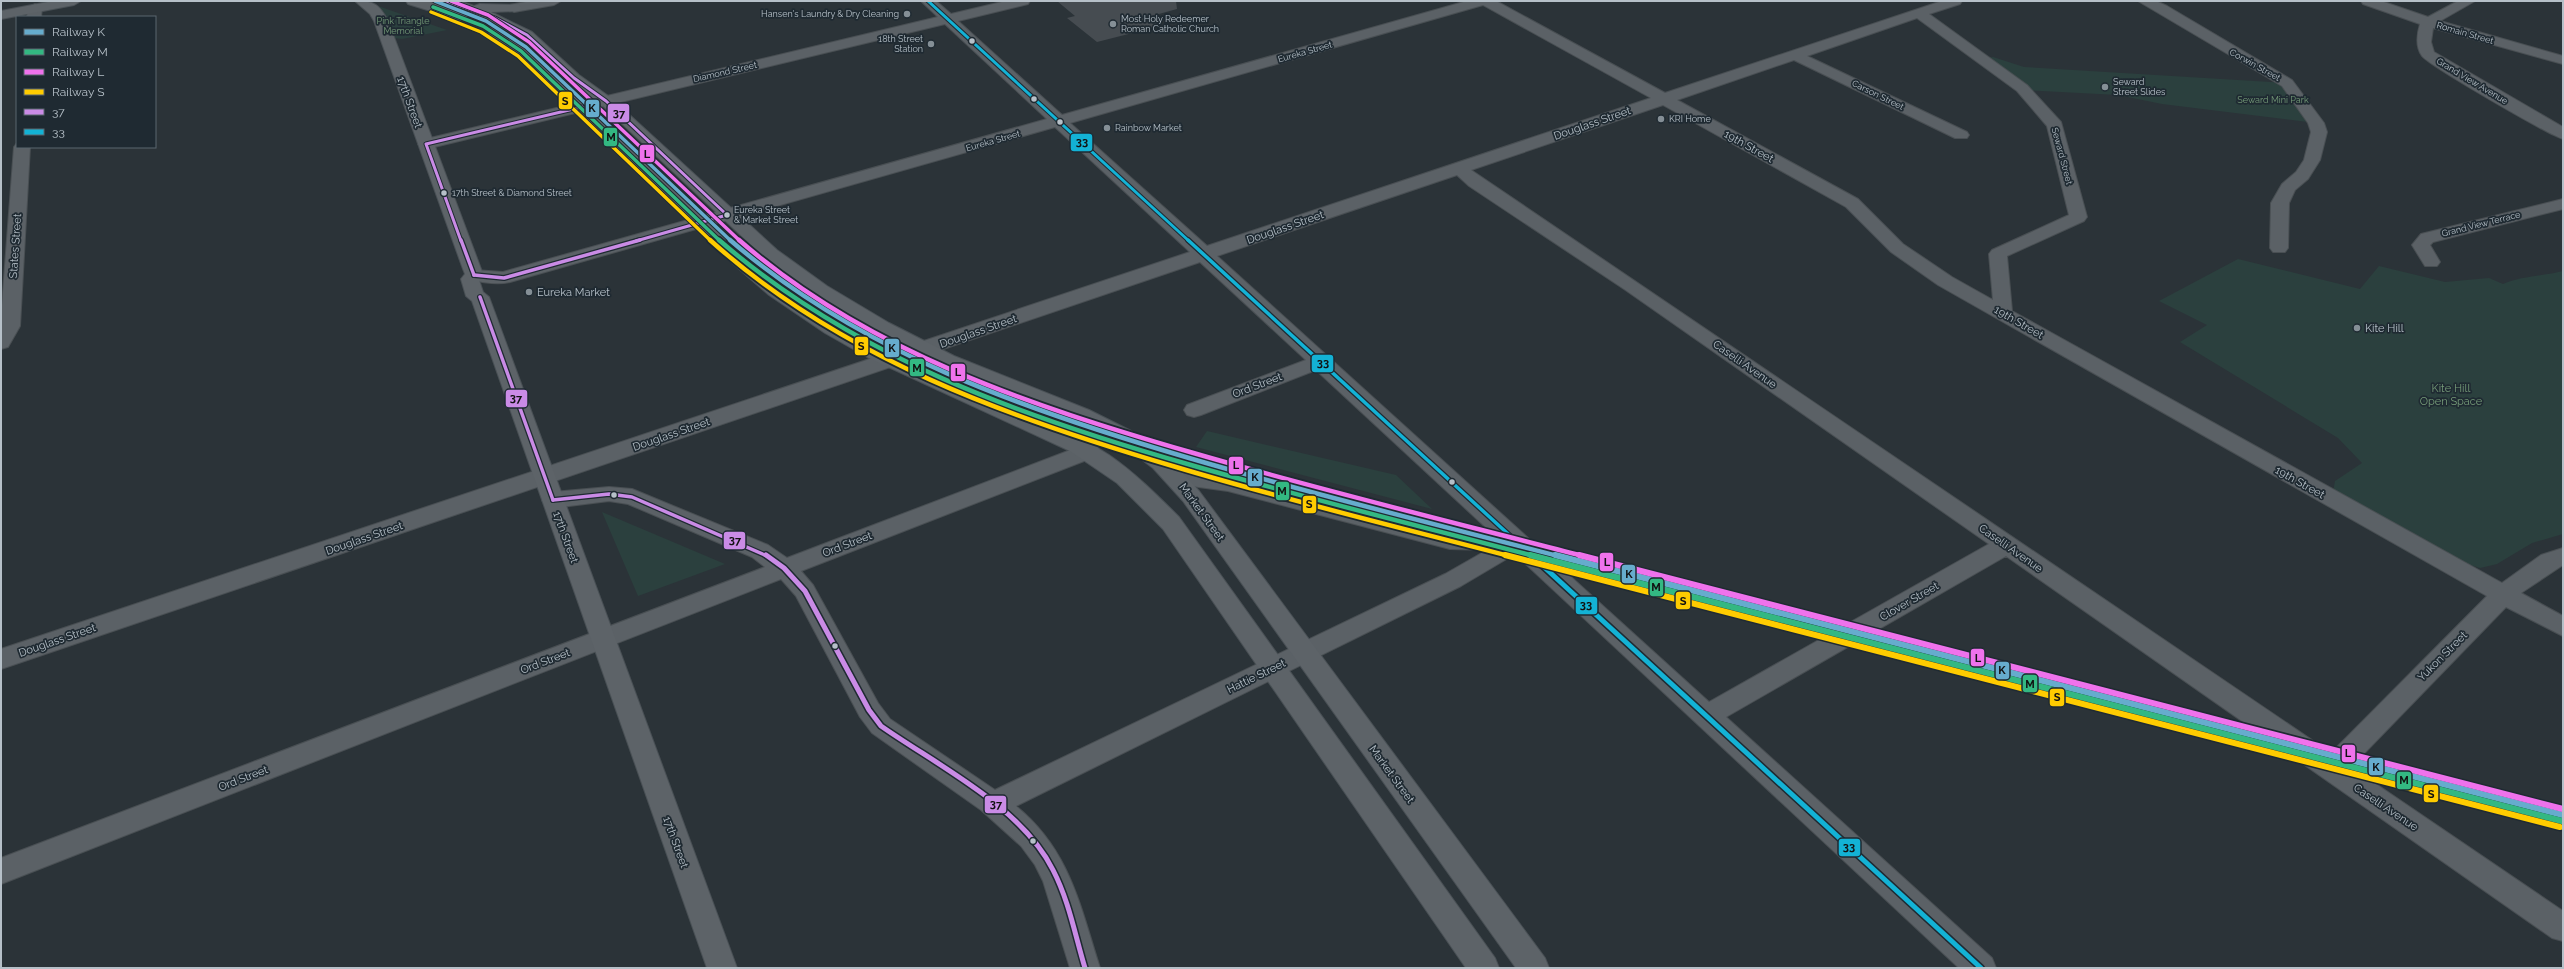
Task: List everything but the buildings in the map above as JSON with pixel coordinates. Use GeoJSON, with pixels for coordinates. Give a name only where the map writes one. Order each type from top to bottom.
{"type":"FeatureCollection","features":[{"type":"Feature","properties":{"kind":"main road"},"geometry":{"type":"LineString","coordinates":[[1,15],[34,13],[74,1]]}},
{"type":"Feature","properties":{"kind":"main road","name":"17th Street"},"geometry":{"type":"LineString","coordinates":[[362,1],[376,12],[381,21],[474,275],[470,279],[475,296],[480,297],[722,968]]}},
{"type":"Feature","properties":{"kind":"main road"},"geometry":{"type":"LineString","coordinates":[[413,1],[475,21],[507,38],[582,107],[760,279],[790,302],[848,338],[890,360],[1046,429],[1089,451],[1136,484],[1171,523],[1484,968]]}},
{"type":"Feature","properties":{"kind":"main road","name":"Market Street"},"geometry":{"type":"LineString","coordinates":[[446,1],[495,18],[527,35],[566,70],[606,101],[727,215],[804,279],[861,315],[924,349],[1101,424],[1143,448],[1177,478],[1534,968]]}},
{"type":"Feature","properties":{"kind":"main road"},"geometry":{"type":"LineString","coordinates":[[469,8],[514,8]]}},
{"type":"Feature","properties":{"kind":"street"},"geometry":{"type":"LineString","coordinates":[[514,8],[554,1]]}},
{"type":"Feature","properties":{"kind":"street"},"geometry":{"type":"LineString","coordinates":[[928,1],[1981,968]]}},
{"type":"Feature","properties":{"kind":"street","name":"Diamond Street"},"geometry":{"type":"LineString","coordinates":[[426,144],[1023,1]]}},
{"type":"Feature","properties":{"kind":"street","name":"Eureka Street"},"geometry":{"type":"LineString","coordinates":[[474,275],[504,278],[1060,122],[1482,1]]}},
{"type":"Feature","properties":{"kind":"street","name":"19th Street"},"geometry":{"type":"LineString","coordinates":[[1486,1],[1852,203],[1897,248],[1945,281],[2003,312],[2318,492],[2505,593],[2563,627]]}},
{"type":"Feature","properties":{"kind":"street","name":"Douglass Street"},"geometry":{"type":"LineString","coordinates":[[1,659],[1955,1]]}},
{"type":"Feature","properties":{"kind":"street","name":"Corwin Street"},"geometry":{"type":"LineString","coordinates":[[2145,1],[2162,8],[2221,46],[2287,84],[2316,123],[2319,132],[2312,160],[2302,175],[2288,188],[2280,203],[2279,248]]}},
{"type":"Feature","properties":{"kind":"street","name":"Romain Street"},"geometry":{"type":"LineString","coordinates":[[2368,1],[2428,22],[2563,60]]}},
{"type":"Feature","properties":{"kind":"street"},"geometry":{"type":"LineString","coordinates":[[2428,22],[2468,1]]}},
{"type":"Feature","properties":{"kind":"street","name":"Seward Street"},"geometry":{"type":"LineString","coordinates":[[1918,13],[1983,58],[2022,88],[2055,125],[2078,217],[1998,254],[2003,312]]}},
{"type":"Feature","properties":{"kind":"street","name":"Grand View Avenue"},"geometry":{"type":"LineString","coordinates":[[2428,22],[2424,33],[2424,42],[2428,54],[2457,73],[2563,134]]}},
{"type":"Feature","properties":{"kind":"street","name":"Carson Street"},"geometry":{"type":"LineString","coordinates":[[1794,55],[1961,135]]}},
{"type":"Feature","properties":{"kind":"street","name":"States Street"},"geometry":{"type":"LineString","coordinates":[[1,343],[10,326],[22,148]]}},
{"type":"Feature","properties":{"kind":"street","name":"Caselli Avenue"},"geometry":{"type":"LineString","coordinates":[[1459,168],[1475,182],[1631,285],[2563,928]]}},
{"type":"Feature","properties":{"kind":"street","name":"Grand View Terrace"},"geometry":{"type":"LineString","coordinates":[[2431,262],[2421,245],[2427,238],[2563,204]]}},
{"type":"Feature","properties":{"kind":"street","name":"Eureka Street"},"geometry":{"type":"LineString","coordinates":[[480,297],[504,278]]}},
{"type":"Feature","properties":{"kind":"street","name":"Ord Street"},"geometry":{"type":"LineString","coordinates":[[1194,410],[1321,361]]}},
{"type":"Feature","properties":{"kind":"street","name":"Ord Street"},"geometry":{"type":"LineString","coordinates":[[1,871],[1089,451]]}},
{"type":"Feature","properties":{"kind":"street"},"geometry":{"type":"LineString","coordinates":[[1177,478],[1228,484],[1450,541],[1518,542]]}},
{"type":"Feature","properties":{"kind":"street"},"geometry":{"type":"LineString","coordinates":[[553,500],[609,494],[632,497],[760,551],[784,568],[805,591],[869,710],[881,726],[992,805],[1023,831],[1046,858],[1056,882],[1085,968]]}},
{"type":"Feature","properties":{"kind":"street","name":"Hattie Street"},"geometry":{"type":"LineString","coordinates":[[992,805],[1453,580],[1518,542]]}},
{"type":"Feature","properties":{"kind":"street","name":"Clover Street"},"geometry":{"type":"LineString","coordinates":[[1707,716],[2006,545]]}},
{"type":"Feature","properties":{"kind":"street","name":"Yukon Street"},"geometry":{"type":"LineString","coordinates":[[2332,769],[2505,593],[2549,562],[2563,556]]}},
{"type":"Feature","properties":{"kind":"green space","name":"Pink Triangle Memorial"},"geometry":{"type":"Polygon","coordinates":[[[378,6],[447,30],[402,39],[395,38],[383,11],[378,6]]]}},
{"type":"Feature","properties":{"kind":"green space","name":"Seward Mini Park"},"geometry":{"type":"Polygon","coordinates":[[[1993,57],[2024,67],[2287,83],[2316,123],[2162,104],[2118,95],[2023,90],[1983,58],[1993,57]]]}},
{"type":"Feature","properties":{"kind":"green space","name":"Kite Hill Open Space"},"geometry":{"type":"Polygon","coordinates":[[[2238,259],[2360,289],[2379,266],[2445,282],[2489,278],[2503,284],[2517,279],[2563,271],[2563,534],[2532,543],[2497,564],[2480,568],[2460,562],[2333,492],[2335,481],[2362,463],[2338,438],[2180,342],[2207,325],[2159,301],[2238,259]]]}},
{"type":"Feature","properties":{"kind":"green space"},"geometry":{"type":"Polygon","coordinates":[[[1207,431],[1396,475],[1432,509],[1196,447],[1207,431]]]}},
{"type":"Feature","properties":{"kind":"green space"},"geometry":{"type":"Polygon","coordinates":[[[602,512],[725,564],[638,596],[602,512]]]}},
{"type":"Feature","properties":{"kind":"rail line","name":"K"},"geometry":{"type":"LineString","coordinates":[[435,1],[474,15],[486,21],[513,37],[526,47],[585,101],[693,207],[738,247],[819,307],[879,342],[941,372],[1006,399],[1071,422],[1138,443],[1272,482],[2563,815]]}},
{"type":"Feature","properties":{"kind":"rail line","name":"L"},"geometry":{"type":"LineString","coordinates":[[451,1],[488,15],[516,32],[542,52],[720,224],[767,263],[824,303],[884,337],[946,367],[1009,394],[1140,438],[1274,476],[2563,809]]}},
{"type":"Feature","properties":{"kind":"rail line","name":"M"},"geometry":{"type":"LineString","coordinates":[[433,7],[483,26],[521,51],[555,82],[687,211],[757,271],[794,298],[848,332],[905,363],[964,389],[1024,412],[1085,434],[1271,488],[2562,821]]}},
{"type":"Feature","properties":{"kind":"rail line","name":"S"},"geometry":{"type":"LineString","coordinates":[[431,12],[481,32],[518,56],[718,248],[791,304],[846,338],[903,368],[1022,418],[1083,439],[1269,494],[2560,827]]}},
{"type":"Feature","properties":{"kind":"transit line","name":"37"},"geometry":{"type":"LineString","coordinates":[[446,1],[495,18],[527,35],[574,78],[606,101],[727,215]]}},
{"type":"Feature","properties":{"kind":"transit line","name":"33"},"geometry":{"type":"LineString","coordinates":[[928,1],[1981,968]]}},
{"type":"Feature","properties":{"kind":"transit line","name":"37"},"geometry":{"type":"LineString","coordinates":[[474,275],[426,144],[582,107]]}},
{"type":"Feature","properties":{"kind":"transit line","name":"37"},"geometry":{"type":"LineString","coordinates":[[474,275],[504,278],[727,215]]}},
{"type":"Feature","properties":{"kind":"transit line","name":"37"},"geometry":{"type":"LineString","coordinates":[[480,297],[553,500]]}},
{"type":"Feature","properties":{"kind":"transit line","name":"37"},"geometry":{"type":"LineString","coordinates":[[553,500],[609,494],[632,497],[760,551],[784,568],[805,591],[869,710],[881,726],[991,801],[1012,818],[1030,836],[1045,856],[1059,882],[1069,910],[1085,968]]}},
{"type":"Feature","properties":{"kind":"place","name":"Hansen's Laundry & Dry Cleaning"},"geometry":{"type":"Point","coordinates":[907,14]}},
{"type":"Feature","properties":{"kind":"place","name":"Most Holy Redeemer Roman Catholic Church"},"geometry":{"type":"Point","coordinates":[1113,24]}},
{"type":"Feature","properties":{"kind":"place","name":"18th Street Station"},"geometry":{"type":"Point","coordinates":[931,44]}},
{"type":"Feature","properties":{"kind":"place","name":"Seward Street Slides"},"geometry":{"type":"Point","coordinates":[2105,87]}},
{"type":"Feature","properties":{"kind":"place","name":"KRI Home"},"geometry":{"type":"Point","coordinates":[1661,119]}},
{"type":"Feature","properties":{"kind":"place","name":"Rainbow Market"},"geometry":{"type":"Point","coordinates":[1107,128]}},
{"type":"Feature","properties":{"kind":"place","name":"17th Street & Diamond Street"},"geometry":{"type":"Point","coordinates":[444,193]}},
{"type":"Feature","properties":{"kind":"place","name":"Eureka Street & Market Street"},"geometry":{"type":"Point","coordinates":[727,215]}},
{"type":"Feature","properties":{"kind":"place","name":"Eureka Market"},"geometry":{"type":"Point","coordinates":[529,292]}},
{"type":"Feature","properties":{"kind":"place","name":"Kite Hill"},"geometry":{"type":"Point","coordinates":[2357,328]}}]}
